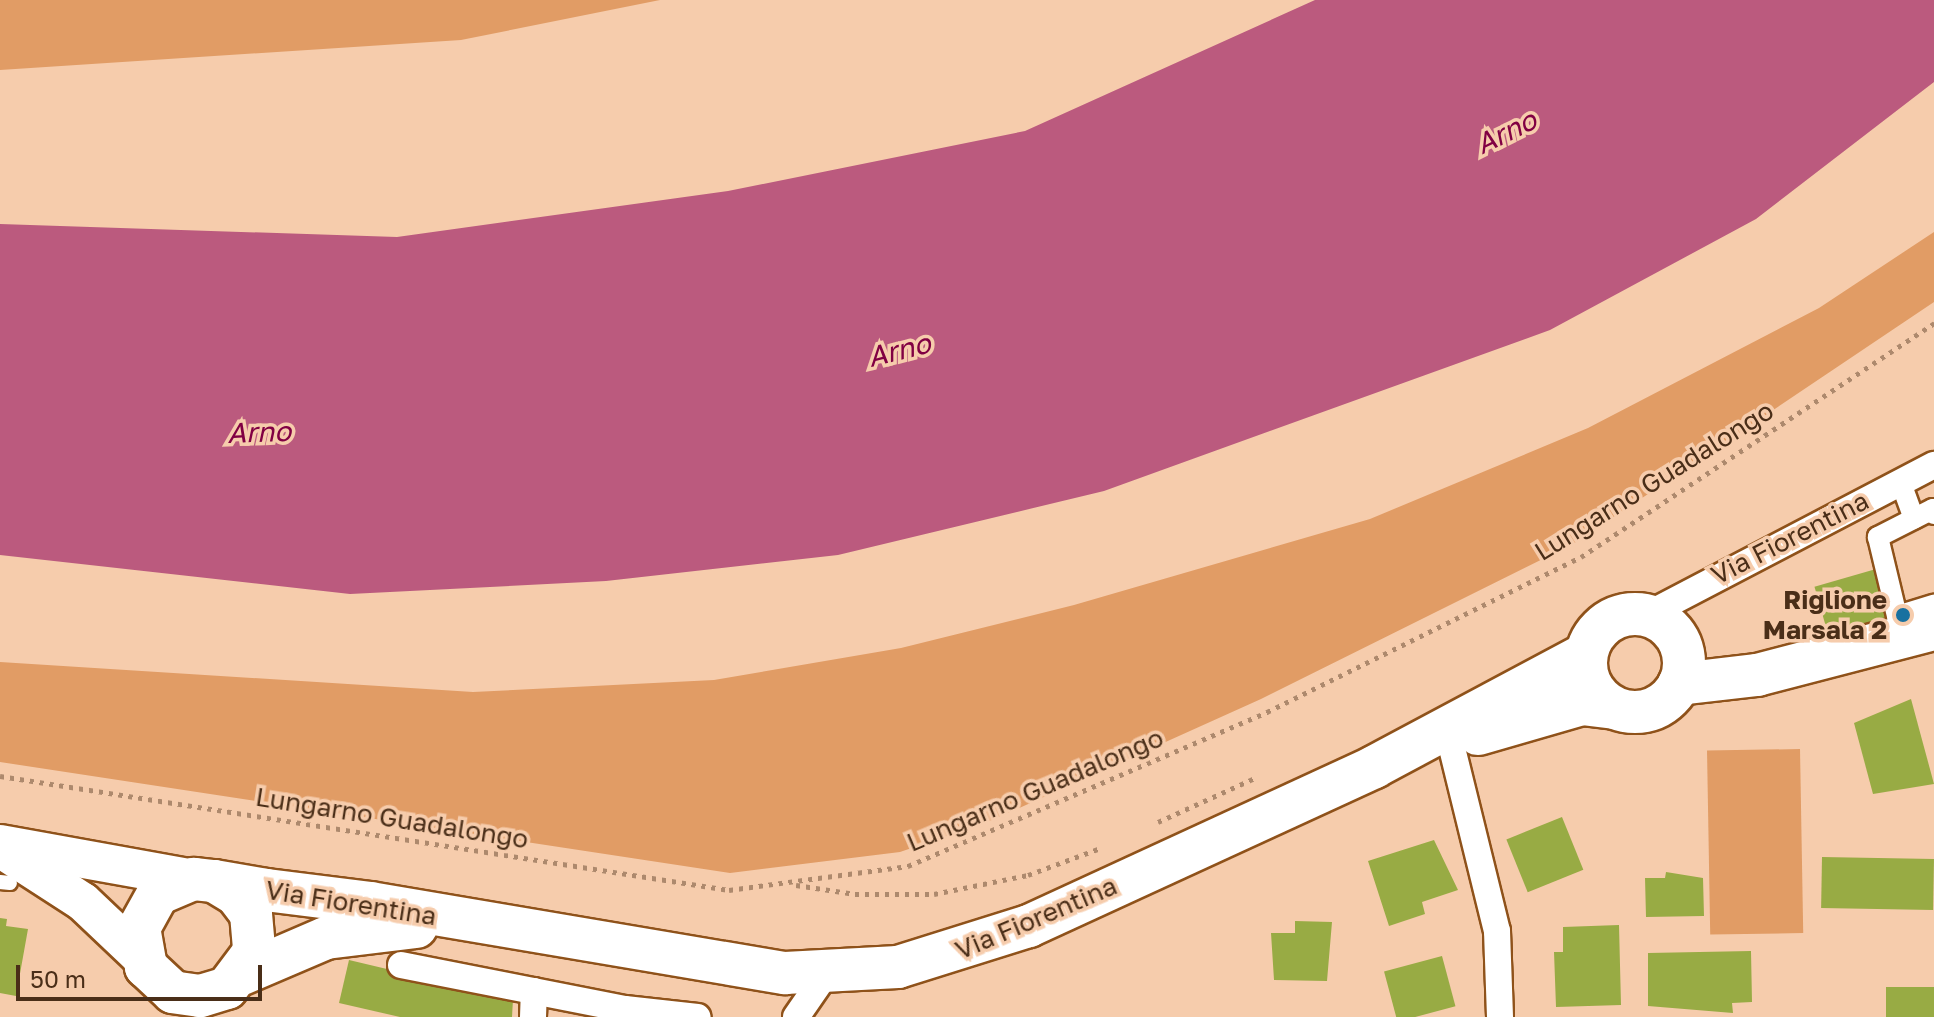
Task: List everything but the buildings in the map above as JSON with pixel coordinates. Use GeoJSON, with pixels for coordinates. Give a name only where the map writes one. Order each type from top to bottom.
{"type":"FeatureCollection","features":[{"type":"Feature","properties":{"kind":"main road"},"geometry":{"type":"LineString","coordinates":[[1679,684],[1757,675],[1934,612]]}},
{"type":"Feature","properties":{"kind":"main road"},"geometry":{"type":"LineString","coordinates":[[1647,615],[1678,639],[1684,654],[1679,684],[1670,697],[1644,712],[1613,708],[1591,686],[1586,654],[1612,619],[1647,615]]}},
{"type":"Feature","properties":{"kind":"main road","name":"Via Fiorentina"},"geometry":{"type":"LineString","coordinates":[[2,864],[204,880],[423,912],[487,928],[825,975],[898,967],[981,946],[1374,767],[1586,654]]}},
{"type":"Feature","properties":{"kind":"main road","name":"Via Fiorentina"},"geometry":{"type":"LineString","coordinates":[[1374,767],[1541,713],[1582,704],[1613,708]]}},
{"type":"Feature","properties":{"kind":"main road","name":"Via Fiorentina"},"geometry":{"type":"LineString","coordinates":[[2,864],[74,895],[182,995],[230,993],[271,957],[348,934],[487,928]]}},
{"type":"Feature","properties":{"kind":"main road"},"geometry":{"type":"LineString","coordinates":[[150,1017],[137,938],[145,909],[165,887],[204,880]]}},
{"type":"Feature","properties":{"kind":"main road","name":"Via Fiorentina"},"geometry":{"type":"LineString","coordinates":[[204,880],[236,894],[251,914],[255,940],[230,993]]}},
{"type":"Feature","properties":{"kind":"street","name":"Via Fiorentina"},"geometry":{"type":"LineString","coordinates":[[1647,615],[1934,465]]}},
{"type":"Feature","properties":{"kind":"street"},"geometry":{"type":"LineString","coordinates":[[1901,483],[1924,516],[1878,537],[1897,616],[1934,612]]}},
{"type":"Feature","properties":{"kind":"street"},"geometry":{"type":"LineString","coordinates":[[1451,744],[1497,931],[1500,1017]]}},
{"type":"Feature","properties":{"kind":"street"},"geometry":{"type":"LineString","coordinates":[[401,965],[534,991],[698,1017]]}},
{"type":"Feature","properties":{"kind":"street"},"geometry":{"type":"LineString","coordinates":[[796,1017],[825,975]]}},
{"type":"Feature","properties":{"kind":"street"},"geometry":{"type":"LineString","coordinates":[[533,1017],[534,991]]}},
{"type":"Feature","properties":{"kind":"path","name":"Lungarno Guadalongo"},"geometry":{"type":"LineString","coordinates":[[0,776],[729,890],[908,866],[993,835],[1281,705],[1581,557],[1934,323]]}},
{"type":"Feature","properties":{"kind":"path"},"geometry":{"type":"LineString","coordinates":[[1151,826],[1261,776],[1315,792]]}},
{"type":"Feature","properties":{"kind":"path"},"geometry":{"type":"LineString","coordinates":[[790,884],[888,896],[949,892],[1028,875],[1113,844]]}},
{"type":"Feature","properties":{"kind":"shaded area"},"geometry":{"type":"Polygon","coordinates":[[[0,0],[660,0],[461,40],[0,70],[0,0]]]}},
{"type":"Feature","properties":{"kind":"shaded area"},"geometry":{"type":"Polygon","coordinates":[[[1934,232],[1934,302],[1575,543],[1261,699],[988,822],[900,852],[730,873],[0,762],[0,662],[473,692],[714,680],[901,648],[1074,605],[1370,519],[1588,428],[1819,308],[1934,232]]]}},
{"type":"Feature","properties":{"kind":"shaded area"},"geometry":{"type":"Polygon","coordinates":[[[1800,749],[1803,933],[1710,935],[1707,751],[1800,749]]]}},
{"type":"Feature","properties":{"kind":"water","name":"Arno"},"geometry":{"type":"Polygon","coordinates":[[[1315,0],[1934,0],[1934,82],[1756,219],[1550,330],[1104,491],[838,555],[606,581],[350,594],[0,555],[0,224],[397,237],[728,191],[1025,131],[1315,0]]]}},
{"type":"Feature","properties":{"kind":"place","name":"Riglione Marsala 2"},"geometry":{"type":"Point","coordinates":[1903,615]}}]}
